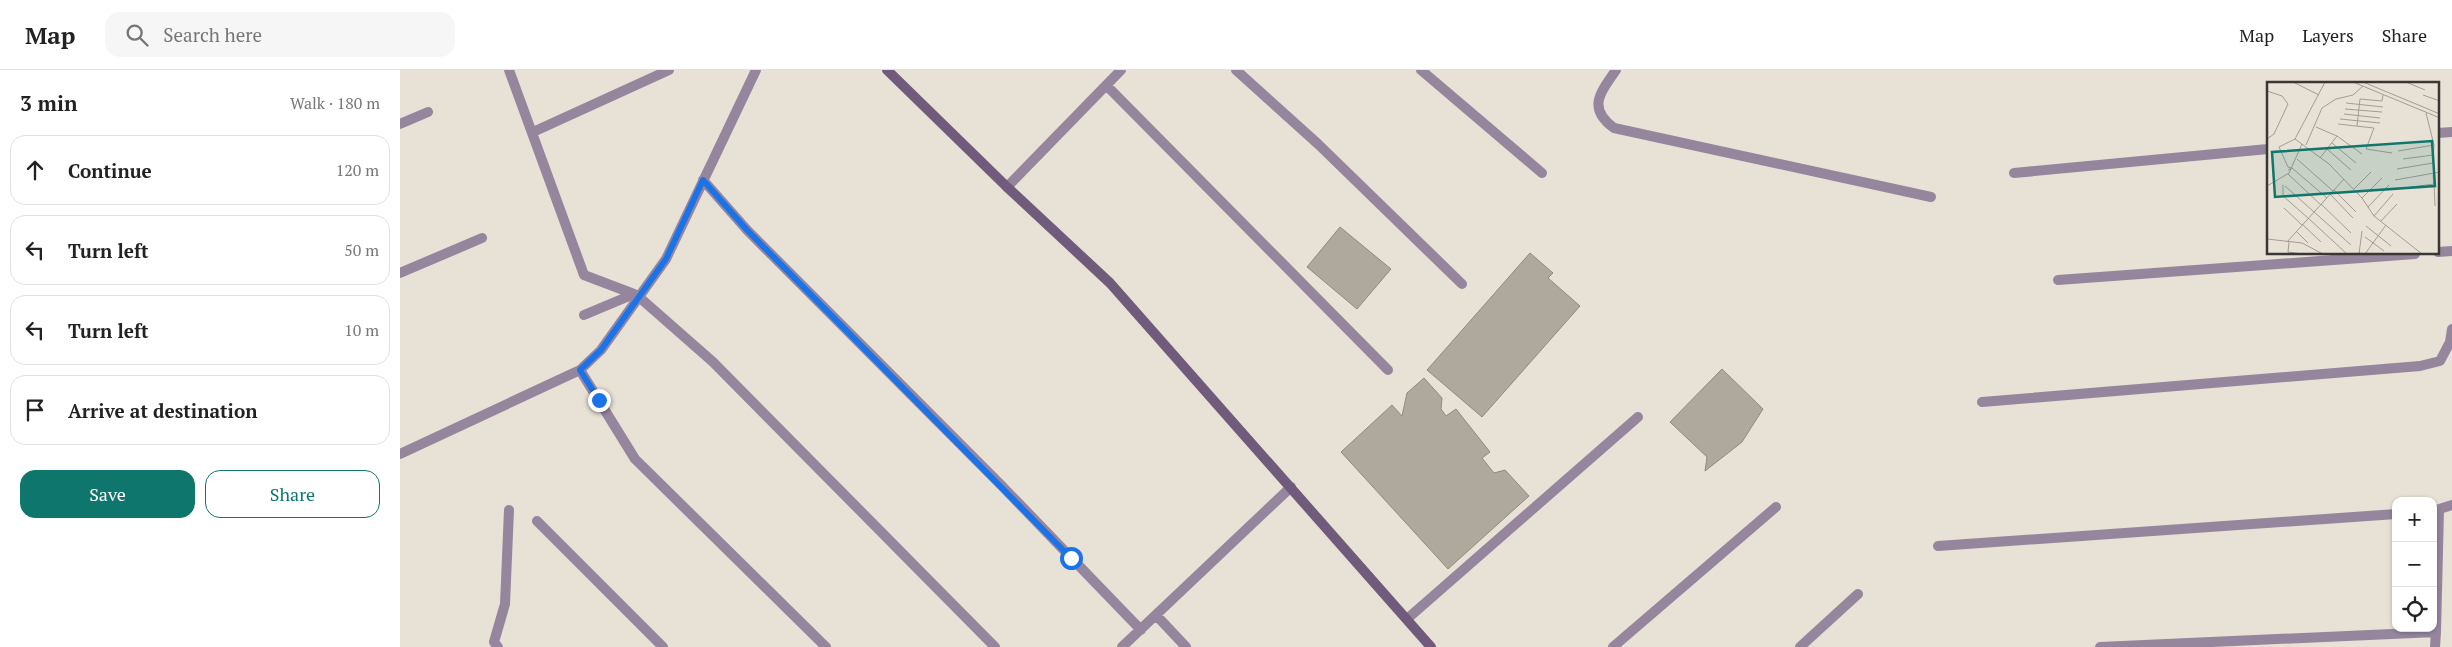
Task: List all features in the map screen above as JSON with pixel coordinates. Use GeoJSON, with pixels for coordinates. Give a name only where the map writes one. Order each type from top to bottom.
{"type":"FeatureCollection","features":[{"type":"Feature","properties":{"kind":"street"},"geometry":{"type":"LineString","coordinates":[[509,70],[584,275],[634,294],[584,315]]}},
{"type":"Feature","properties":{"kind":"street"},"geometry":{"type":"LineString","coordinates":[[533,132],[669,70]]}},
{"type":"Feature","properties":{"kind":"street"},"geometry":{"type":"LineString","coordinates":[[400,454],[580,370],[601,350],[666,259],[756,70]]}},
{"type":"Feature","properties":{"kind":"street"},"geometry":{"type":"LineString","coordinates":[[888,70],[1006,188],[1110,282],[1431,647]]}},
{"type":"Feature","properties":{"kind":"street"},"geometry":{"type":"LineString","coordinates":[[1006,188],[1121,70]]}},
{"type":"Feature","properties":{"kind":"street"},"geometry":{"type":"LineString","coordinates":[[1236,70],[1318,144],[1462,284]]}},
{"type":"Feature","properties":{"kind":"street"},"geometry":{"type":"LineString","coordinates":[[1421,70],[1542,173]]}},
{"type":"Feature","properties":{"kind":"street"},"geometry":{"type":"LineString","coordinates":[[1616,70],[1604,88],[1597,108],[1601,119],[1614,128],[1931,197]]}},
{"type":"Feature","properties":{"kind":"street"},"geometry":{"type":"LineString","coordinates":[[1107,86],[1388,370]]}},
{"type":"Feature","properties":{"kind":"street"},"geometry":{"type":"LineString","coordinates":[[400,124],[428,112]]}},
{"type":"Feature","properties":{"kind":"street"},"geometry":{"type":"LineString","coordinates":[[2014,172],[2267,149]]}},
{"type":"Feature","properties":{"kind":"street"},"geometry":{"type":"LineString","coordinates":[[703,180],[747,230],[1002,486],[1140,630]]}},
{"type":"Feature","properties":{"kind":"street"},"geometry":{"type":"LineString","coordinates":[[400,274],[482,238]]}},
{"type":"Feature","properties":{"kind":"street"},"geometry":{"type":"LineString","coordinates":[[2058,280],[2401,255]]}},
{"type":"Feature","properties":{"kind":"street"},"geometry":{"type":"LineString","coordinates":[[638,297],[714,362],[995,647]]}},
{"type":"Feature","properties":{"kind":"street"},"geometry":{"type":"LineString","coordinates":[[1982,402],[2420,366],[2440,361],[2450,342],[2452,329]]}},
{"type":"Feature","properties":{"kind":"street"},"geometry":{"type":"LineString","coordinates":[[580,370],[635,459],[826,647]]}},
{"type":"Feature","properties":{"kind":"street"},"geometry":{"type":"LineString","coordinates":[[1407,619],[1638,417]]}},
{"type":"Feature","properties":{"kind":"street"},"geometry":{"type":"LineString","coordinates":[[1122,647],[1291,487]]}},
{"type":"Feature","properties":{"kind":"street"},"geometry":{"type":"LineString","coordinates":[[2437,511],[2452,505]]}},
{"type":"Feature","properties":{"kind":"street"},"geometry":{"type":"LineString","coordinates":[[1613,647],[1776,507]]}},
{"type":"Feature","properties":{"kind":"street"},"geometry":{"type":"LineString","coordinates":[[498,647],[494,642],[505,604],[509,510]]}},
{"type":"Feature","properties":{"kind":"street"},"geometry":{"type":"LineString","coordinates":[[1938,546],[2392,514]]}},
{"type":"Feature","properties":{"kind":"street"},"geometry":{"type":"LineString","coordinates":[[537,521],[662,647]]}},
{"type":"Feature","properties":{"kind":"street"},"geometry":{"type":"LineString","coordinates":[[2436,542],[2436,587]]}},
{"type":"Feature","properties":{"kind":"street"},"geometry":{"type":"LineString","coordinates":[[1800,647],[1858,594]]}},
{"type":"Feature","properties":{"kind":"street"},"geometry":{"type":"LineString","coordinates":[[1156,615],[1186,647]]}},
{"type":"Feature","properties":{"kind":"street"},"geometry":{"type":"LineString","coordinates":[[2100,647],[2436,632],[2435,647]]}},
{"type":"Feature","properties":{"kind":"building"},"geometry":{"type":"Polygon","coordinates":[[[1340,227],[1391,269],[1357,309],[1307,267],[1340,227]]]}},
{"type":"Feature","properties":{"kind":"building"},"geometry":{"type":"Polygon","coordinates":[[[1530,253],[1553,273],[1548,278],[1580,306],[1482,417],[1427,370],[1530,253]]]}},
{"type":"Feature","properties":{"kind":"building"},"geometry":{"type":"Polygon","coordinates":[[[1722,369],[1763,409],[1742,442],[1705,471],[1707,457],[1670,422],[1722,369]]]}},
{"type":"Feature","properties":{"kind":"building"},"geometry":{"type":"Polygon","coordinates":[[[1424,378],[1442,398],[1441,409],[1446,416],[1456,409],[1490,452],[1482,458],[1494,473],[1505,470],[1529,496],[1448,569],[1341,452],[1392,405],[1402,416],[1407,393],[1424,378]]]}},
{"type":"Feature","properties":{"kind":"route"},"geometry":{"type":"LineString","coordinates":[[599,400],[580,370],[601,350],[666,259],[703,180],[747,230],[1002,486],[1071,558]]}}]}
